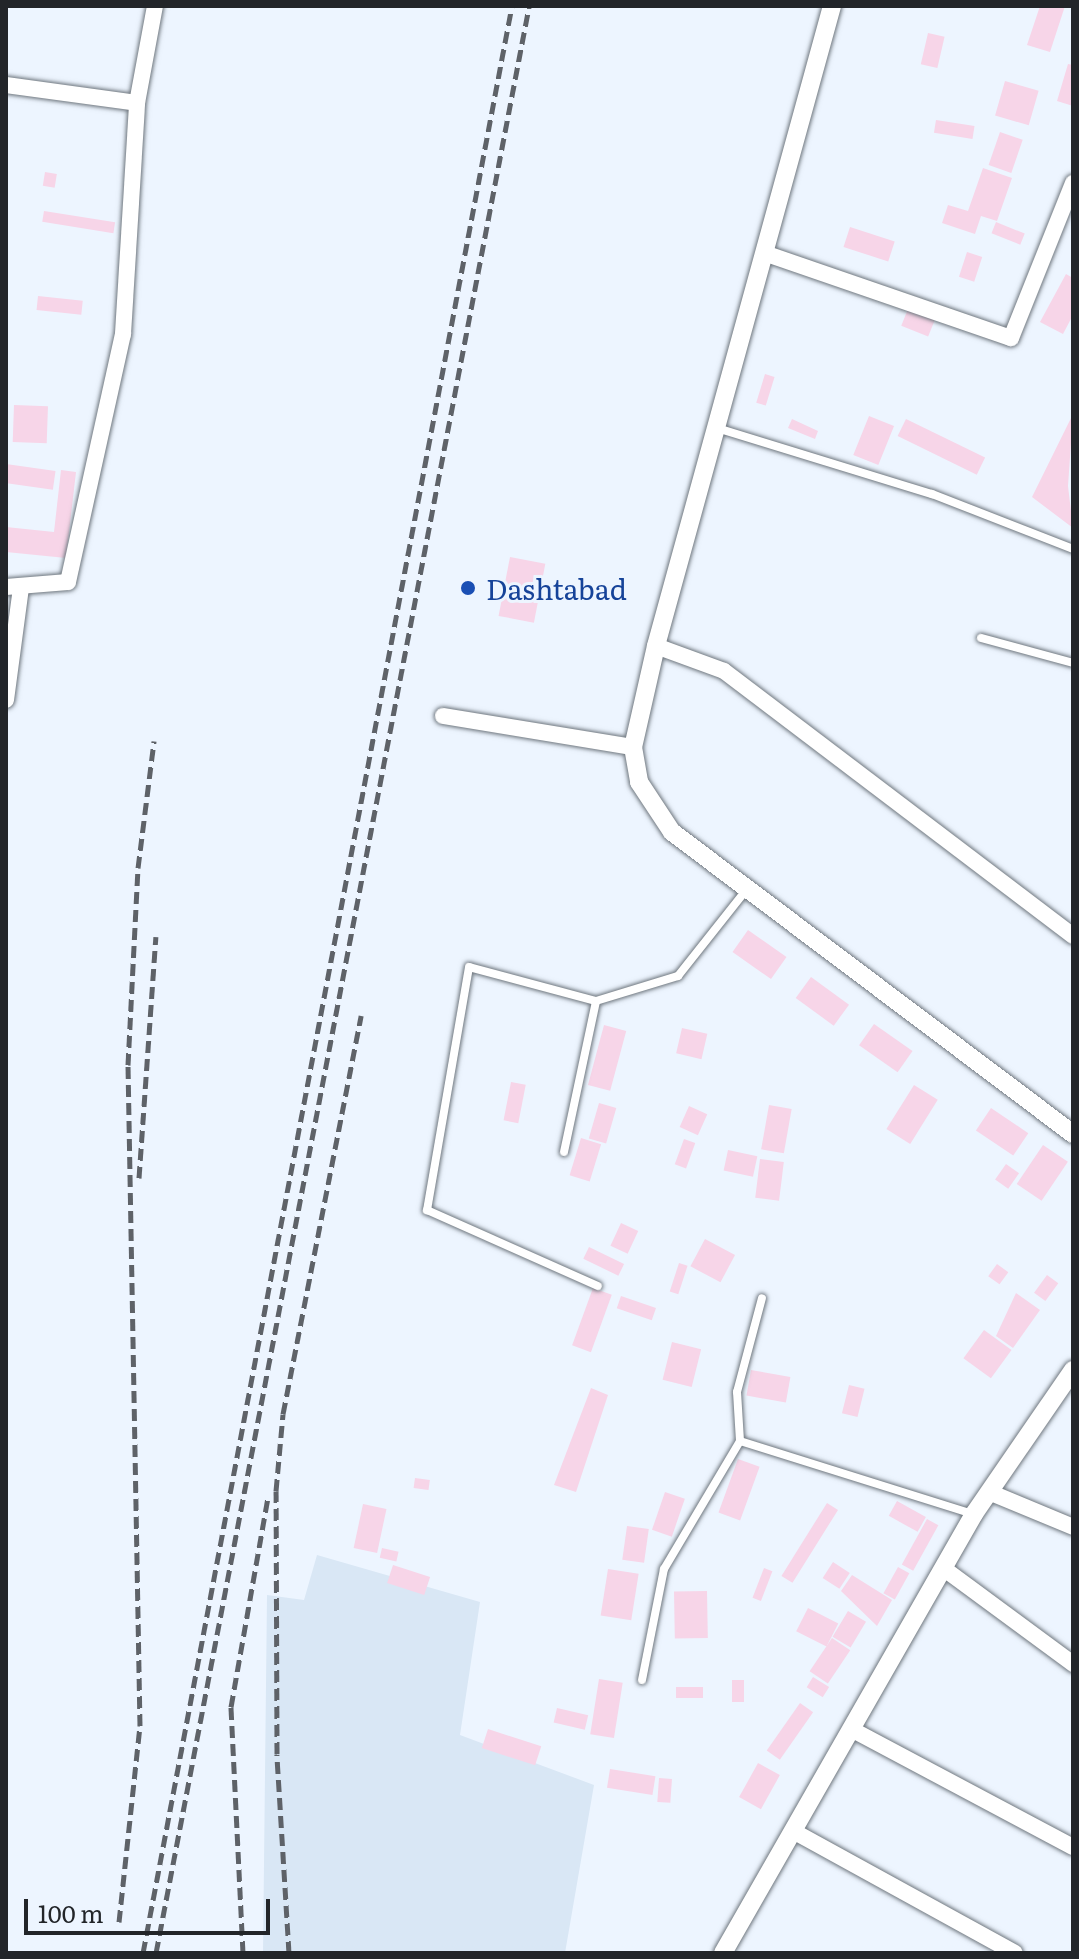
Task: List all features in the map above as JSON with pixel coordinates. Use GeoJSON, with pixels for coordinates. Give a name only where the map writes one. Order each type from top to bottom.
{"type":"FeatureCollection","features":[{"type":"Feature","properties":{"kind":"street"},"geometry":{"type":"LineString","coordinates":[[6,700],[13,588],[68,582],[123,334],[137,103],[155,6]]}},
{"type":"Feature","properties":{"kind":"street"},"geometry":{"type":"LineString","coordinates":[[832,6],[656,646],[633,747],[639,782],[672,832],[1073,1134]]}},
{"type":"Feature","properties":{"kind":"street"},"geometry":{"type":"LineString","coordinates":[[6,85],[137,103]]}},
{"type":"Feature","properties":{"kind":"street"},"geometry":{"type":"LineString","coordinates":[[764,253],[1011,338],[1073,183]]}},
{"type":"Feature","properties":{"kind":"street"},"geometry":{"type":"LineString","coordinates":[[656,646],[724,671],[1073,936]]}},
{"type":"Feature","properties":{"kind":"street"},"geometry":{"type":"LineString","coordinates":[[443,716],[633,747]]}},
{"type":"Feature","properties":{"kind":"street"},"geometry":{"type":"LineString","coordinates":[[723,1953],[974,1514],[1073,1370]]}},
{"type":"Feature","properties":{"kind":"street"},"geometry":{"type":"LineString","coordinates":[[989,1492],[1073,1527]]}},
{"type":"Feature","properties":{"kind":"street"},"geometry":{"type":"LineString","coordinates":[[943,1568],[1073,1664]]}},
{"type":"Feature","properties":{"kind":"street"},"geometry":{"type":"LineString","coordinates":[[851,1729],[1073,1847]]}},
{"type":"Feature","properties":{"kind":"street"},"geometry":{"type":"LineString","coordinates":[[793,1831],[1015,1953]]}},
{"type":"Feature","properties":{"kind":"lane"},"geometry":{"type":"LineString","coordinates":[[716,428],[932,494],[1073,549]]}},
{"type":"Feature","properties":{"kind":"lane"},"geometry":{"type":"LineString","coordinates":[[981,638],[1073,663]]}},
{"type":"Feature","properties":{"kind":"lane"},"geometry":{"type":"LineString","coordinates":[[598,1286],[427,1210],[469,967],[596,1001],[678,976],[747,888]]}},
{"type":"Feature","properties":{"kind":"lane"},"geometry":{"type":"LineString","coordinates":[[564,1152],[596,1001]]}},
{"type":"Feature","properties":{"kind":"lane"},"geometry":{"type":"LineString","coordinates":[[642,1680],[664,1569],[740,1441],[737,1392],[762,1298]]}},
{"type":"Feature","properties":{"kind":"lane"},"geometry":{"type":"LineString","coordinates":[[740,1441],[974,1514]]}},
{"type":"Feature","properties":{"kind":"shaded area"},"geometry":{"type":"Polygon","coordinates":[[[317,1555],[480,1602],[460,1735],[594,1785],[565,1953],[263,1953],[267,1595],[304,1600],[317,1555]]]}},
{"type":"Feature","properties":{"kind":"building"},"geometry":{"type":"Polygon","coordinates":[[[1040,6],[1065,6],[1050,52],[1027,45],[1040,6]]]}},
{"type":"Feature","properties":{"kind":"building"},"geometry":{"type":"Polygon","coordinates":[[[928,33],[945,37],[937,68],[921,64],[928,33]]]}},
{"type":"Feature","properties":{"kind":"building"},"geometry":{"type":"Polygon","coordinates":[[[1068,64],[1073,65],[1073,106],[1057,101],[1068,64]]]}},
{"type":"Feature","properties":{"kind":"building"},"geometry":{"type":"Polygon","coordinates":[[[1005,81],[1039,91],[1029,125],[995,116],[1005,81]]]}},
{"type":"Feature","properties":{"kind":"building"},"geometry":{"type":"Polygon","coordinates":[[[936,120],[975,126],[972,139],[934,133],[936,120]]]}},
{"type":"Feature","properties":{"kind":"building"},"geometry":{"type":"Polygon","coordinates":[[[1000,132],[1023,140],[1011,173],[989,165],[1000,132]]]}},
{"type":"Feature","properties":{"kind":"building"},"geometry":{"type":"Polygon","coordinates":[[[983,168],[1012,178],[997,221],[981,216],[975,234],[942,223],[948,205],[968,211],[983,168]]]}},
{"type":"Feature","properties":{"kind":"building"},"geometry":{"type":"Polygon","coordinates":[[[45,172],[57,174],[55,188],[43,186],[45,172]]]}},
{"type":"Feature","properties":{"kind":"building"},"geometry":{"type":"Polygon","coordinates":[[[44,211],[115,222],[113,233],[42,222],[44,211]]]}},
{"type":"Feature","properties":{"kind":"building"},"geometry":{"type":"Polygon","coordinates":[[[996,222],[1025,234],[1020,245],[992,233],[996,222]]]}},
{"type":"Feature","properties":{"kind":"building"},"geometry":{"type":"Polygon","coordinates":[[[850,227],[895,242],[888,261],[844,247],[850,227]]]}},
{"type":"Feature","properties":{"kind":"building"},"geometry":{"type":"Polygon","coordinates":[[[967,252],[982,257],[974,282],[959,277],[967,252]]]}},
{"type":"Feature","properties":{"kind":"building"},"geometry":{"type":"Polygon","coordinates":[[[1066,274],[1073,278],[1073,315],[1063,334],[1040,322],[1066,274]]]}},
{"type":"Feature","properties":{"kind":"building"},"geometry":{"type":"Polygon","coordinates":[[[38,296],[83,301],[81,315],[37,310],[38,296]]]}},
{"type":"Feature","properties":{"kind":"building"},"geometry":{"type":"Polygon","coordinates":[[[908,309],[935,320],[928,337],[901,326],[908,309]]]}},
{"type":"Feature","properties":{"kind":"building"},"geometry":{"type":"Polygon","coordinates":[[[765,374],[775,377],[766,406],[756,403],[765,374]]]}},
{"type":"Feature","properties":{"kind":"building"},"geometry":{"type":"Polygon","coordinates":[[[14,405],[48,406],[47,443],[13,442],[14,405]]]}},
{"type":"Feature","properties":{"kind":"building"},"geometry":{"type":"Polygon","coordinates":[[[1073,414],[1068,486],[1073,528],[1032,497],[1073,414]]]}},
{"type":"Feature","properties":{"kind":"building"},"geometry":{"type":"Polygon","coordinates":[[[869,416],[894,426],[878,465],[853,455],[869,416]]]}},
{"type":"Feature","properties":{"kind":"building"},"geometry":{"type":"Polygon","coordinates":[[[792,419],[818,431],[815,439],[788,428],[792,419]]]}},
{"type":"Feature","properties":{"kind":"building"},"geometry":{"type":"Polygon","coordinates":[[[906,419],[985,458],[977,475],[898,436],[906,419]]]}},
{"type":"Feature","properties":{"kind":"building"},"geometry":{"type":"Polygon","coordinates":[[[6,464],[56,471],[53,490],[6,483],[6,464]]]}},
{"type":"Feature","properties":{"kind":"building"},"geometry":{"type":"Polygon","coordinates":[[[61,470],[76,472],[66,558],[6,552],[6,527],[54,532],[61,470]]]}},
{"type":"Feature","properties":{"kind":"building"},"geometry":{"type":"Polygon","coordinates":[[[510,557],[545,564],[534,623],[499,616],[510,557]]]}},
{"type":"Feature","properties":{"kind":"building"},"geometry":{"type":"Polygon","coordinates":[[[748,930],[787,957],[771,979],[733,952],[748,930]]]}},
{"type":"Feature","properties":{"kind":"building"},"geometry":{"type":"Polygon","coordinates":[[[811,977],[849,1005],[834,1026],[796,998],[811,977]]]}},
{"type":"Feature","properties":{"kind":"building"},"geometry":{"type":"Polygon","coordinates":[[[874,1024],[913,1051],[898,1072],[859,1045],[874,1024]]]}},
{"type":"Feature","properties":{"kind":"building"},"geometry":{"type":"Polygon","coordinates":[[[604,1025],[626,1031],[610,1091],[588,1085],[604,1025]]]}},
{"type":"Feature","properties":{"kind":"building"},"geometry":{"type":"Polygon","coordinates":[[[682,1028],[707,1034],[701,1059],[676,1053],[682,1028]]]}},
{"type":"Feature","properties":{"kind":"building"},"geometry":{"type":"Polygon","coordinates":[[[511,1082],[526,1085],[518,1123],[504,1120],[511,1082]]]}},
{"type":"Feature","properties":{"kind":"building"},"geometry":{"type":"Polygon","coordinates":[[[914,1085],[938,1100],[910,1144],[886,1129],[914,1085]]]}},
{"type":"Feature","properties":{"kind":"building"},"geometry":{"type":"Polygon","coordinates":[[[599,1103],[616,1108],[606,1144],[589,1139],[599,1103]]]}},
{"type":"Feature","properties":{"kind":"building"},"geometry":{"type":"Polygon","coordinates":[[[769,1105],[792,1109],[784,1153],[761,1149],[769,1105]]]}},
{"type":"Feature","properties":{"kind":"building"},"geometry":{"type":"Polygon","coordinates":[[[689,1106],[707,1114],[698,1135],[680,1127],[689,1106]]]}},
{"type":"Feature","properties":{"kind":"building"},"geometry":{"type":"Polygon","coordinates":[[[991,1108],[1028,1133],[1013,1156],[976,1130],[991,1108]]]}},
{"type":"Feature","properties":{"kind":"building"},"geometry":{"type":"Polygon","coordinates":[[[581,1138],[601,1144],[590,1181],[570,1175],[581,1138]]]}},
{"type":"Feature","properties":{"kind":"building"},"geometry":{"type":"Polygon","coordinates":[[[684,1139],[695,1143],[686,1168],[675,1164],[684,1139]]]}},
{"type":"Feature","properties":{"kind":"building"},"geometry":{"type":"Polygon","coordinates":[[[1043,1145],[1068,1162],[1042,1201],[1017,1184],[1043,1145]]]}},
{"type":"Feature","properties":{"kind":"building"},"geometry":{"type":"Polygon","coordinates":[[[728,1150],[757,1156],[753,1177],[724,1171],[728,1150]]]}},
{"type":"Feature","properties":{"kind":"building"},"geometry":{"type":"Polygon","coordinates":[[[760,1159],[784,1162],[779,1201],[755,1198],[760,1159]]]}},
{"type":"Feature","properties":{"kind":"building"},"geometry":{"type":"Polygon","coordinates":[[[1006,1164],[1019,1173],[1008,1189],[995,1180],[1006,1164]]]}},
{"type":"Feature","properties":{"kind":"building"},"geometry":{"type":"Polygon","coordinates":[[[621,1223],[638,1231],[628,1254],[610,1246],[621,1223]]]}},
{"type":"Feature","properties":{"kind":"building"},"geometry":{"type":"Polygon","coordinates":[[[705,1239],[735,1255],[720,1282],[690,1266],[705,1239]]]}},
{"type":"Feature","properties":{"kind":"building"},"geometry":{"type":"Polygon","coordinates":[[[589,1247],[624,1264],[618,1276],[583,1259],[589,1247]]]}},
{"type":"Feature","properties":{"kind":"building"},"geometry":{"type":"Polygon","coordinates":[[[679,1263],[688,1266],[678,1294],[670,1292],[679,1263]]]}},
{"type":"Feature","properties":{"kind":"building"},"geometry":{"type":"Polygon","coordinates":[[[997,1264],[1008,1272],[1000,1284],[988,1276],[997,1264]]]}},
{"type":"Feature","properties":{"kind":"building"},"geometry":{"type":"Polygon","coordinates":[[[1047,1275],[1058,1283],[1045,1301],[1034,1293],[1047,1275]]]}},
{"type":"Feature","properties":{"kind":"building"},"geometry":{"type":"Polygon","coordinates":[[[593,1288],[612,1295],[591,1352],[572,1345],[593,1288]]]}},
{"type":"Feature","properties":{"kind":"building"},"geometry":{"type":"Polygon","coordinates":[[[1016,1293],[1040,1310],[1013,1348],[996,1336],[1016,1293]]]}},
{"type":"Feature","properties":{"kind":"building"},"geometry":{"type":"Polygon","coordinates":[[[621,1296],[656,1308],[652,1320],[617,1308],[621,1296]]]}},
{"type":"Feature","properties":{"kind":"building"},"geometry":{"type":"Polygon","coordinates":[[[984,1330],[1012,1350],[991,1378],[963,1358],[984,1330]]]}},
{"type":"Feature","properties":{"kind":"building"},"geometry":{"type":"Polygon","coordinates":[[[672,1342],[701,1349],[692,1387],[663,1380],[672,1342]]]}},
{"type":"Feature","properties":{"kind":"building"},"geometry":{"type":"Polygon","coordinates":[[[751,1370],[790,1377],[786,1403],[746,1396],[751,1370]]]}},
{"type":"Feature","properties":{"kind":"building"},"geometry":{"type":"Polygon","coordinates":[[[849,1385],[865,1389],[858,1417],[842,1413],[849,1385]]]}},
{"type":"Feature","properties":{"kind":"building"},"geometry":{"type":"Polygon","coordinates":[[[591,1388],[608,1395],[576,1492],[554,1485],[591,1388]]]}},
{"type":"Feature","properties":{"kind":"building"},"geometry":{"type":"Polygon","coordinates":[[[738,1459],[760,1467],[740,1520],[719,1513],[738,1459]]]}},
{"type":"Feature","properties":{"kind":"building"},"geometry":{"type":"Polygon","coordinates":[[[415,1478],[430,1480],[428,1490],[414,1488],[415,1478]]]}},
{"type":"Feature","properties":{"kind":"building"},"geometry":{"type":"Polygon","coordinates":[[[665,1492],[685,1499],[672,1537],[652,1530],[665,1492]]]}},
{"type":"Feature","properties":{"kind":"building"},"geometry":{"type":"Polygon","coordinates":[[[897,1501],[926,1517],[918,1532],[889,1516],[897,1501]]]}},
{"type":"Feature","properties":{"kind":"building"},"geometry":{"type":"Polygon","coordinates":[[[827,1503],[838,1510],[792,1583],[781,1576],[827,1503]]]}},
{"type":"Feature","properties":{"kind":"building"},"geometry":{"type":"Polygon","coordinates":[[[363,1504],[386,1509],[377,1553],[354,1548],[363,1504]]]}},
{"type":"Feature","properties":{"kind":"building"},"geometry":{"type":"Polygon","coordinates":[[[927,1519],[938,1525],[913,1571],[902,1564],[927,1519]]]}},
{"type":"Feature","properties":{"kind":"building"},"geometry":{"type":"Polygon","coordinates":[[[627,1526],[649,1529],[644,1563],[622,1560],[627,1526]]]}},
{"type":"Feature","properties":{"kind":"building"},"geometry":{"type":"Polygon","coordinates":[[[382,1548],[399,1552],[396,1562],[380,1558],[382,1548]]]}},
{"type":"Feature","properties":{"kind":"building"},"geometry":{"type":"Polygon","coordinates":[[[833,1562],[850,1573],[839,1589],[823,1578],[833,1562]]]}},
{"type":"Feature","properties":{"kind":"building"},"geometry":{"type":"Polygon","coordinates":[[[393,1565],[430,1577],[424,1595],[387,1583],[393,1565]]]}},
{"type":"Feature","properties":{"kind":"building"},"geometry":{"type":"Polygon","coordinates":[[[898,1567],[909,1573],[895,1600],[883,1593],[898,1567]]]}},
{"type":"Feature","properties":{"kind":"building"},"geometry":{"type":"Polygon","coordinates":[[[764,1568],[772,1571],[761,1601],[753,1598],[764,1568]]]}},
{"type":"Feature","properties":{"kind":"building"},"geometry":{"type":"Polygon","coordinates":[[[608,1569],[639,1574],[631,1620],[601,1615],[608,1569]]]}},
{"type":"Feature","properties":{"kind":"building"},"geometry":{"type":"Polygon","coordinates":[[[852,1575],[892,1600],[877,1626],[841,1591],[852,1575]]]}},
{"type":"Feature","properties":{"kind":"building"},"geometry":{"type":"Polygon","coordinates":[[[707,1591],[708,1638],[675,1639],[674,1592],[707,1591]]]}},
{"type":"Feature","properties":{"kind":"building"},"geometry":{"type":"Polygon","coordinates":[[[808,1608],[838,1623],[826,1647],[796,1631],[808,1608]]]}},
{"type":"Feature","properties":{"kind":"building"},"geometry":{"type":"Polygon","coordinates":[[[848,1611],[866,1622],[851,1648],[833,1637],[848,1611]]]}},
{"type":"Feature","properties":{"kind":"building"},"geometry":{"type":"Polygon","coordinates":[[[832,1638],[850,1650],[828,1683],[810,1671],[832,1638]]]}},
{"type":"Feature","properties":{"kind":"building"},"geometry":{"type":"Polygon","coordinates":[[[813,1677],[829,1687],[823,1697],[807,1687],[813,1677]]]}},
{"type":"Feature","properties":{"kind":"building"},"geometry":{"type":"Polygon","coordinates":[[[599,1679],[623,1683],[614,1738],[590,1734],[599,1679]]]}},
{"type":"Feature","properties":{"kind":"building"},"geometry":{"type":"Polygon","coordinates":[[[732,1680],[744,1680],[744,1702],[732,1702],[732,1680]]]}},
{"type":"Feature","properties":{"kind":"building"},"geometry":{"type":"Polygon","coordinates":[[[676,1687],[703,1687],[703,1698],[676,1698],[676,1687]]]}},
{"type":"Feature","properties":{"kind":"building"},"geometry":{"type":"Polygon","coordinates":[[[800,1703],[813,1712],[780,1760],[767,1751],[800,1703]]]}},
{"type":"Feature","properties":{"kind":"building"},"geometry":{"type":"Polygon","coordinates":[[[557,1708],[588,1715],[585,1730],[554,1723],[557,1708]]]}},
{"type":"Feature","properties":{"kind":"building"},"geometry":{"type":"Polygon","coordinates":[[[488,1729],[541,1746],[535,1765],[482,1748],[488,1729]]]}},
{"type":"Feature","properties":{"kind":"building"},"geometry":{"type":"Polygon","coordinates":[[[758,1763],[780,1775],[761,1809],[739,1797],[758,1763]]]}},
{"type":"Feature","properties":{"kind":"building"},"geometry":{"type":"Polygon","coordinates":[[[610,1769],[655,1776],[652,1795],[607,1788],[610,1769]]]}},
{"type":"Feature","properties":{"kind":"building"},"geometry":{"type":"Polygon","coordinates":[[[659,1778],[672,1779],[670,1803],[657,1802],[659,1778]]]}},
{"type":"Feature","properties":{"kind":"railway"},"geometry":{"type":"LineString","coordinates":[[143,1953],[512,6]]}},
{"type":"Feature","properties":{"kind":"railway"},"geometry":{"type":"LineString","coordinates":[[156,1953],[529,6]]}},
{"type":"Feature","properties":{"kind":"railway"},"geometry":{"type":"LineString","coordinates":[[119,1922],[140,1726],[128,1065],[138,868],[154,741]]}},
{"type":"Feature","properties":{"kind":"railway"},"geometry":{"type":"LineString","coordinates":[[139,1178],[156,937]]}},
{"type":"Feature","properties":{"kind":"railway"},"geometry":{"type":"LineString","coordinates":[[289,1953],[277,1754],[276,1491],[283,1414],[361,1016]]}},
{"type":"Feature","properties":{"kind":"railway"},"geometry":{"type":"LineString","coordinates":[[243,1953],[231,1707],[268,1497]]}},
{"type":"Feature","properties":{"kind":"place","name":"Dashtabad"},"geometry":{"type":"Point","coordinates":[468,588]}}]}
